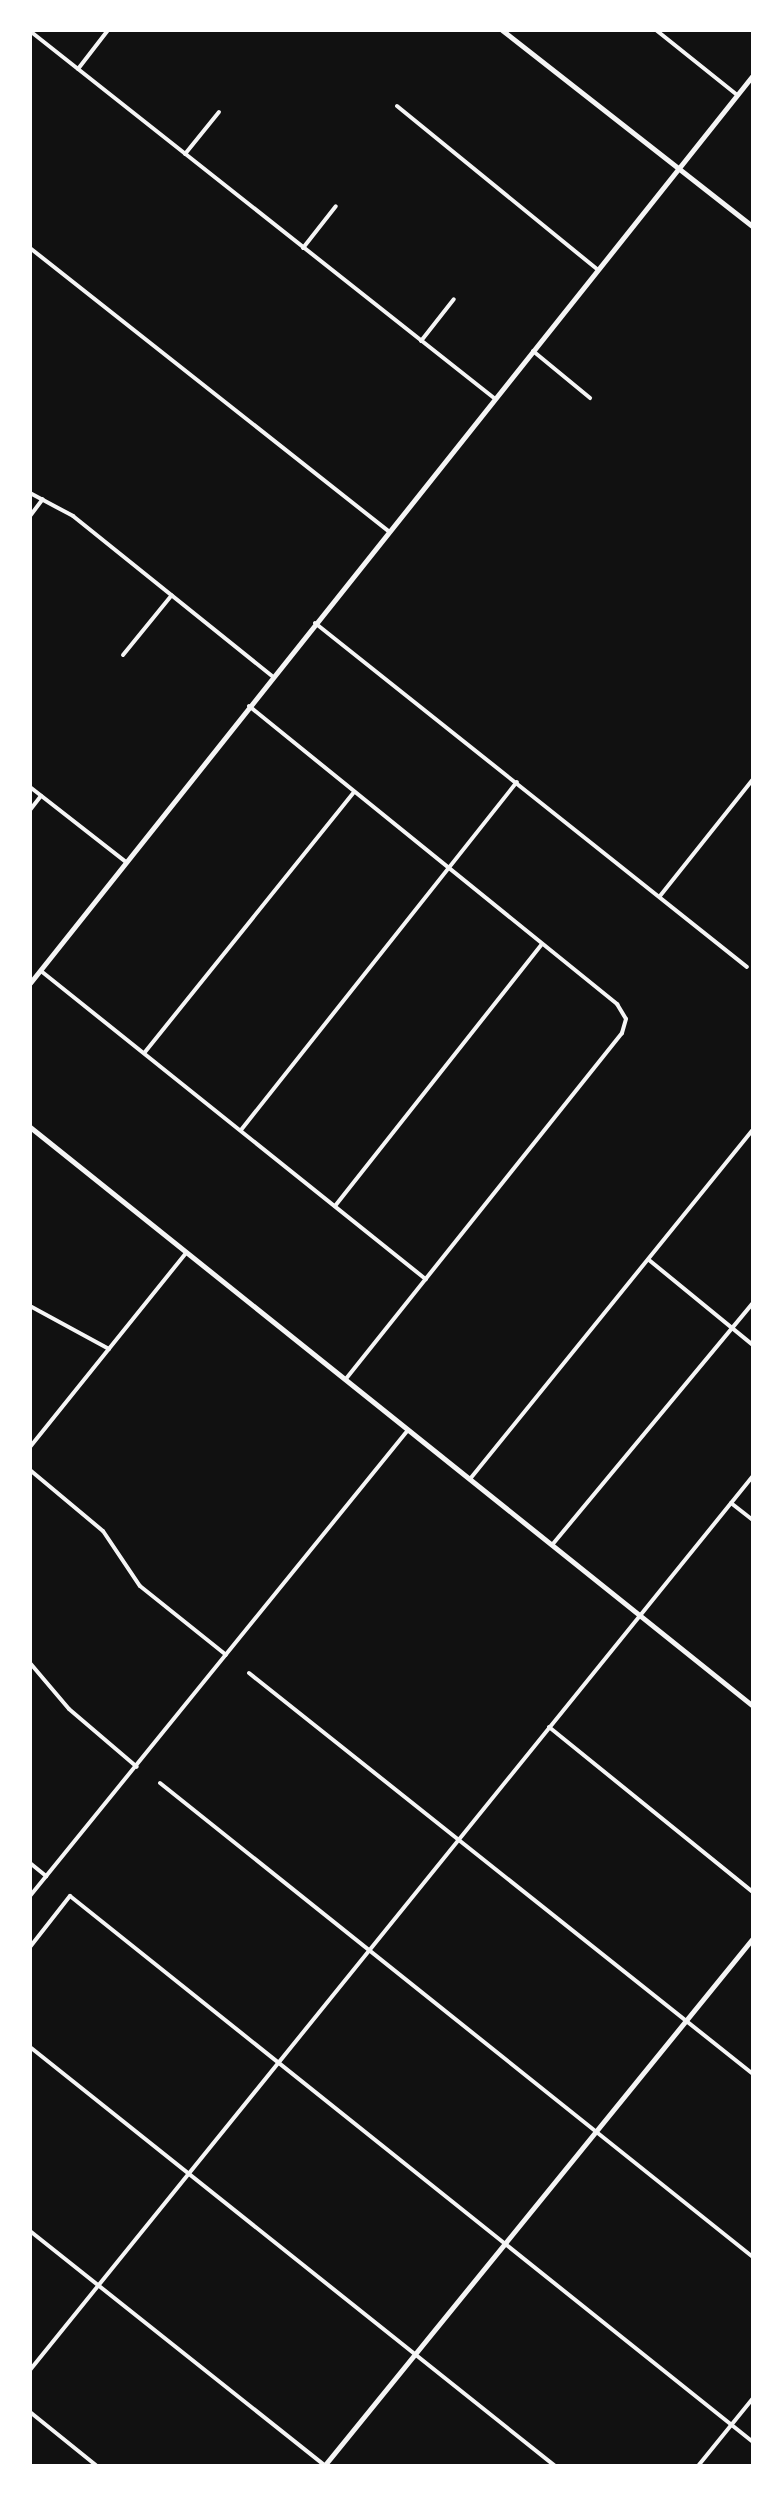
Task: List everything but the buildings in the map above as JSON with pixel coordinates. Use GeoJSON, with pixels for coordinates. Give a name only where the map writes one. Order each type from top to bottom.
{"type":"FeatureCollection","features":[{"type":"Feature","properties":{"kind":"street"},"geometry":{"type":"LineString","coordinates":[[78,69],[108,30]]}},
{"type":"Feature","properties":{"kind":"street"},"geometry":{"type":"LineString","coordinates":[[502,30],[753,227]]}},
{"type":"Feature","properties":{"kind":"street"},"geometry":{"type":"LineString","coordinates":[[656,30],[737,95]]}},
{"type":"Feature","properties":{"kind":"street"},"geometry":{"type":"LineString","coordinates":[[30,31],[494,398]]}},
{"type":"Feature","properties":{"kind":"street"},"geometry":{"type":"LineString","coordinates":[[30,983],[753,75]]}},
{"type":"Feature","properties":{"kind":"street"},"geometry":{"type":"LineString","coordinates":[[397,106],[597,269]]}},
{"type":"Feature","properties":{"kind":"street"},"geometry":{"type":"LineString","coordinates":[[185,154],[219,112]]}},
{"type":"Feature","properties":{"kind":"street"},"geometry":{"type":"LineString","coordinates":[[303,248],[336,206]]}},
{"type":"Feature","properties":{"kind":"street"},"geometry":{"type":"LineString","coordinates":[[30,248],[388,531]]}},
{"type":"Feature","properties":{"kind":"street"},"geometry":{"type":"LineString","coordinates":[[421,341],[454,299]]}},
{"type":"Feature","properties":{"kind":"street"},"geometry":{"type":"LineString","coordinates":[[532,350],[590,398]]}},
{"type":"Feature","properties":{"kind":"street"},"geometry":{"type":"LineString","coordinates":[[30,493],[73,516],[272,676]]}},
{"type":"Feature","properties":{"kind":"street"},"geometry":{"type":"LineString","coordinates":[[30,516],[43,499]]}},
{"type":"Feature","properties":{"kind":"street"},"geometry":{"type":"LineString","coordinates":[[123,655],[172,595]]}},
{"type":"Feature","properties":{"kind":"street"},"geometry":{"type":"LineString","coordinates":[[315,623],[747,967]]}},
{"type":"Feature","properties":{"kind":"street"},"geometry":{"type":"LineString","coordinates":[[249,706],[617,1004],[626,1019],[622,1033],[346,1379]]}},
{"type":"Feature","properties":{"kind":"street"},"geometry":{"type":"LineString","coordinates":[[660,896],[753,780]]}},
{"type":"Feature","properties":{"kind":"street"},"geometry":{"type":"LineString","coordinates":[[241,1130],[517,782]]}},
{"type":"Feature","properties":{"kind":"street"},"geometry":{"type":"LineString","coordinates":[[30,787],[126,862]]}},
{"type":"Feature","properties":{"kind":"street"},"geometry":{"type":"LineString","coordinates":[[145,1052],[353,793]]}},
{"type":"Feature","properties":{"kind":"street"},"geometry":{"type":"LineString","coordinates":[[30,810],[41,796]]}},
{"type":"Feature","properties":{"kind":"street"},"geometry":{"type":"LineString","coordinates":[[335,1206],[541,945]]}},
{"type":"Feature","properties":{"kind":"street"},"geometry":{"type":"LineString","coordinates":[[40,970],[426,1279]]}},
{"type":"Feature","properties":{"kind":"street"},"geometry":{"type":"LineString","coordinates":[[30,1127],[753,1706]]}},
{"type":"Feature","properties":{"kind":"street"},"geometry":{"type":"LineString","coordinates":[[470,1479],[753,1130]]}},
{"type":"Feature","properties":{"kind":"street"},"geometry":{"type":"LineString","coordinates":[[30,1447],[186,1253]]}},
{"type":"Feature","properties":{"kind":"street"},"geometry":{"type":"LineString","coordinates":[[649,1260],[753,1345]]}},
{"type":"Feature","properties":{"kind":"street"},"geometry":{"type":"LineString","coordinates":[[552,1545],[753,1303]]}},
{"type":"Feature","properties":{"kind":"street"},"geometry":{"type":"LineString","coordinates":[[30,1306],[109,1349]]}},
{"type":"Feature","properties":{"kind":"street"},"geometry":{"type":"LineString","coordinates":[[30,1896],[408,1430]]}},
{"type":"Feature","properties":{"kind":"street"},"geometry":{"type":"LineString","coordinates":[[30,1470],[103,1531],[140,1586],[226,1655]]}},
{"type":"Feature","properties":{"kind":"street"},"geometry":{"type":"LineString","coordinates":[[30,2370],[753,1476]]}},
{"type":"Feature","properties":{"kind":"street"},"geometry":{"type":"LineString","coordinates":[[731,1503],[753,1520]]}},
{"type":"Feature","properties":{"kind":"street"},"geometry":{"type":"LineString","coordinates":[[30,1663],[69,1709],[137,1767]]}},
{"type":"Feature","properties":{"kind":"street"},"geometry":{"type":"LineString","coordinates":[[249,1673],[753,2074]]}},
{"type":"Feature","properties":{"kind":"street"},"geometry":{"type":"LineString","coordinates":[[549,1727],[753,1892]]}},
{"type":"Feature","properties":{"kind":"street"},"geometry":{"type":"LineString","coordinates":[[160,1783],[753,2257]]}},
{"type":"Feature","properties":{"kind":"street"},"geometry":{"type":"LineString","coordinates":[[30,1863],[46,1876]]}},
{"type":"Feature","properties":{"kind":"street"},"geometry":{"type":"LineString","coordinates":[[30,1947],[70,1896],[753,2442]]}},
{"type":"Feature","properties":{"kind":"street"},"geometry":{"type":"LineString","coordinates":[[30,2231],[324,2466],[753,1938]]}},
{"type":"Feature","properties":{"kind":"street"},"geometry":{"type":"LineString","coordinates":[[30,2047],[555,2466]]}},
{"type":"Feature","properties":{"kind":"street"},"geometry":{"type":"LineString","coordinates":[[698,2466],[753,2398]]}},
{"type":"Feature","properties":{"kind":"street"},"geometry":{"type":"LineString","coordinates":[[30,2412],[97,2466]]}}]}
